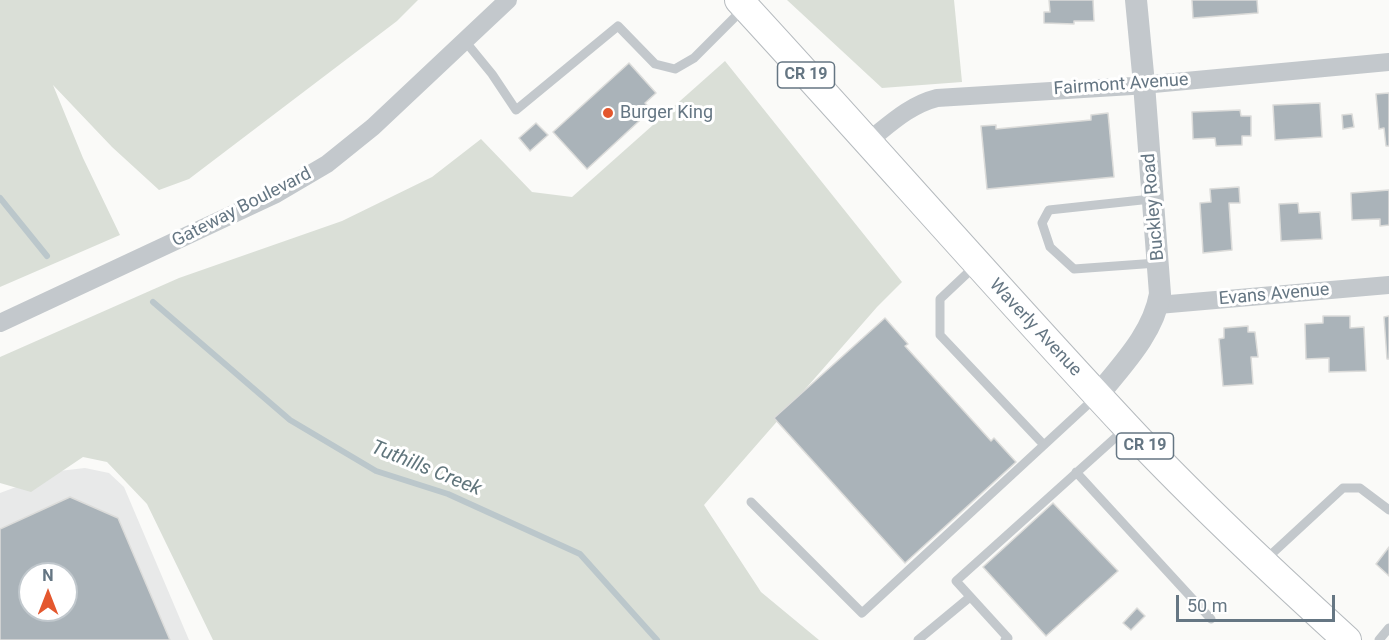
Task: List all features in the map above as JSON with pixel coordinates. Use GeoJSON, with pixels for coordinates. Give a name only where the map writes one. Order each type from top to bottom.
{"type":"FeatureCollection","features":[{"type":"Feature","properties":{"kind":"main road","name":"Waverly Avenue"},"geometry":{"type":"LineString","coordinates":[[742,3],[977,265],[1127,427],[1262,562],[1347,640]]}},
{"type":"Feature","properties":{"kind":"street","name":"Gateway Boulevard"},"geometry":{"type":"LineString","coordinates":[[0,323],[276,194],[312,173],[335,158],[373,127],[508,0]]}},
{"type":"Feature","properties":{"kind":"street","name":"Buckley Road"},"geometry":{"type":"LineString","coordinates":[[1098,395],[1140,340],[1158,305],[1160,294],[1136,0]]}},
{"type":"Feature","properties":{"kind":"street","name":"Fairmont Avenue"},"geometry":{"type":"LineString","coordinates":[[867,142],[912,107],[922,101],[937,98],[1144,84],[1389,62]]}},
{"type":"Feature","properties":{"kind":"street","name":"Evans Avenue"},"geometry":{"type":"LineString","coordinates":[[1158,305],[1389,285]]}},
{"type":"Feature","properties":{"kind":"lane"},"geometry":{"type":"LineString","coordinates":[[465,41],[492,74],[516,110],[618,26],[655,64],[675,69],[694,58],[742,3]]}},
{"type":"Feature","properties":{"kind":"lane"},"geometry":{"type":"LineString","coordinates":[[1154,199],[1049,210],[1042,223],[1050,247],[1074,270],[1159,263]]}},
{"type":"Feature","properties":{"kind":"lane"},"geometry":{"type":"LineString","coordinates":[[977,265],[940,299],[940,335],[1044,445]]}},
{"type":"Feature","properties":{"kind":"lane"},"geometry":{"type":"LineString","coordinates":[[751,502],[862,613],[1098,395]]}},
{"type":"Feature","properties":{"kind":"lane"},"geometry":{"type":"LineString","coordinates":[[1005,640],[1008,638],[956,581],[1127,427]]}},
{"type":"Feature","properties":{"kind":"lane"},"geometry":{"type":"LineString","coordinates":[[1076,472],[1211,619]]}},
{"type":"Feature","properties":{"kind":"lane"},"geometry":{"type":"LineString","coordinates":[[1262,562],[1343,488],[1360,488],[1389,510]]}},
{"type":"Feature","properties":{"kind":"lane"},"geometry":{"type":"LineString","coordinates":[[918,640],[970,597]]}},
{"type":"Feature","properties":{"kind":"lane"},"geometry":{"type":"LineString","coordinates":[[1379,640],[1389,628]]}},
{"type":"Feature","properties":{"kind":"shaded area"},"geometry":{"type":"Polygon","coordinates":[[[0,0],[418,0],[397,21],[189,179],[159,190],[112,147],[53,85],[83,158],[120,235],[0,287],[0,0]]]}},
{"type":"Feature","properties":{"kind":"shaded area"},"geometry":{"type":"Polygon","coordinates":[[[787,0],[954,0],[962,82],[882,88],[787,0]]]}},
{"type":"Feature","properties":{"kind":"shaded area"},"geometry":{"type":"Polygon","coordinates":[[[725,61],[902,282],[877,307],[704,505],[761,592],[819,640],[213,640],[147,504],[107,462],[83,457],[31,492],[0,483],[0,357],[179,278],[342,221],[432,177],[481,139],[532,192],[572,197],[725,61]]]}},
{"type":"Feature","properties":{"kind":"shaded area"},"geometry":{"type":"Polygon","coordinates":[[[85,468],[109,473],[124,487],[189,640],[0,640],[0,493],[59,471],[85,468]]]}},
{"type":"Feature","properties":{"kind":"building"},"geometry":{"type":"Polygon","coordinates":[[[1049,0],[1093,0],[1094,21],[1074,21],[1074,24],[1044,23],[1044,12],[1050,12],[1049,0]]]}},
{"type":"Feature","properties":{"kind":"building"},"geometry":{"type":"Polygon","coordinates":[[[1192,0],[1257,0],[1258,13],[1193,18],[1192,0]]]}},
{"type":"Feature","properties":{"kind":"building"},"geometry":{"type":"Polygon","coordinates":[[[629,63],[656,93],[645,103],[651,110],[587,169],[553,132],[629,63]]]}},
{"type":"Feature","properties":{"kind":"building"},"geometry":{"type":"Polygon","coordinates":[[[1389,93],[1389,146],[1386,146],[1384,128],[1379,129],[1376,94],[1389,93]]]}},
{"type":"Feature","properties":{"kind":"building"},"geometry":{"type":"Polygon","coordinates":[[[1320,103],[1322,137],[1275,140],[1273,105],[1320,103]]]}},
{"type":"Feature","properties":{"kind":"building"},"geometry":{"type":"Polygon","coordinates":[[[1240,110],[1241,116],[1251,116],[1251,136],[1242,136],[1242,145],[1216,146],[1215,138],[1193,139],[1192,112],[1240,110]]]}},
{"type":"Feature","properties":{"kind":"building"},"geometry":{"type":"Polygon","coordinates":[[[1108,113],[1114,177],[987,189],[981,126],[996,125],[996,129],[1091,120],[1091,115],[1108,113]]]}},
{"type":"Feature","properties":{"kind":"building"},"geometry":{"type":"Polygon","coordinates":[[[1352,114],[1354,127],[1343,129],[1342,115],[1352,114]]]}},
{"type":"Feature","properties":{"kind":"building"},"geometry":{"type":"Polygon","coordinates":[[[536,123],[548,135],[530,151],[519,138],[536,123]]]}},
{"type":"Feature","properties":{"kind":"building"},"geometry":{"type":"Polygon","coordinates":[[[1239,187],[1240,203],[1229,203],[1232,250],[1203,253],[1200,203],[1211,202],[1210,189],[1239,187]]]}},
{"type":"Feature","properties":{"kind":"building"},"geometry":{"type":"Polygon","coordinates":[[[1389,190],[1389,225],[1380,226],[1380,219],[1352,220],[1351,193],[1389,190]]]}},
{"type":"Feature","properties":{"kind":"building"},"geometry":{"type":"Polygon","coordinates":[[[1298,203],[1299,213],[1320,212],[1322,239],[1281,241],[1279,204],[1298,203]]]}},
{"type":"Feature","properties":{"kind":"building"},"geometry":{"type":"Polygon","coordinates":[[[1323,316],[1350,316],[1350,328],[1364,327],[1366,371],[1329,372],[1329,358],[1306,359],[1305,324],[1323,323],[1323,316]]]}},
{"type":"Feature","properties":{"kind":"building"},"geometry":{"type":"Polygon","coordinates":[[[1389,316],[1389,359],[1387,359],[1384,317],[1389,316]]]}},
{"type":"Feature","properties":{"kind":"building"},"geometry":{"type":"Polygon","coordinates":[[[885,318],[908,344],[905,346],[991,441],[994,438],[1016,462],[905,563],[774,418],[885,318]]]}},
{"type":"Feature","properties":{"kind":"building"},"geometry":{"type":"Polygon","coordinates":[[[1248,326],[1248,332],[1255,332],[1258,357],[1251,357],[1253,384],[1223,386],[1219,339],[1224,338],[1224,328],[1248,326]]]}},
{"type":"Feature","properties":{"kind":"building"},"geometry":{"type":"Polygon","coordinates":[[[70,497],[118,518],[170,640],[0,640],[0,529],[70,497]]]}},
{"type":"Feature","properties":{"kind":"building"},"geometry":{"type":"Polygon","coordinates":[[[1053,503],[1118,571],[1046,636],[983,567],[1053,503]]]}},
{"type":"Feature","properties":{"kind":"building"},"geometry":{"type":"Polygon","coordinates":[[[1389,547],[1389,576],[1376,564],[1389,547]]]}},
{"type":"Feature","properties":{"kind":"building"},"geometry":{"type":"Polygon","coordinates":[[[1137,608],[1145,616],[1131,630],[1123,623],[1137,608]]]}},
{"type":"Feature","properties":{"kind":"waterway","name":"Tuthills Creek"},"geometry":{"type":"LineString","coordinates":[[0,198],[47,256]]}},
{"type":"Feature","properties":{"kind":"waterway","name":"Tuthills Creek"},"geometry":{"type":"LineString","coordinates":[[153,302],[290,420],[376,471],[448,494],[580,554],[657,640]]}},
{"type":"Feature","properties":{"kind":"place","name":"Burger King"},"geometry":{"type":"Point","coordinates":[608,113]}}]}
